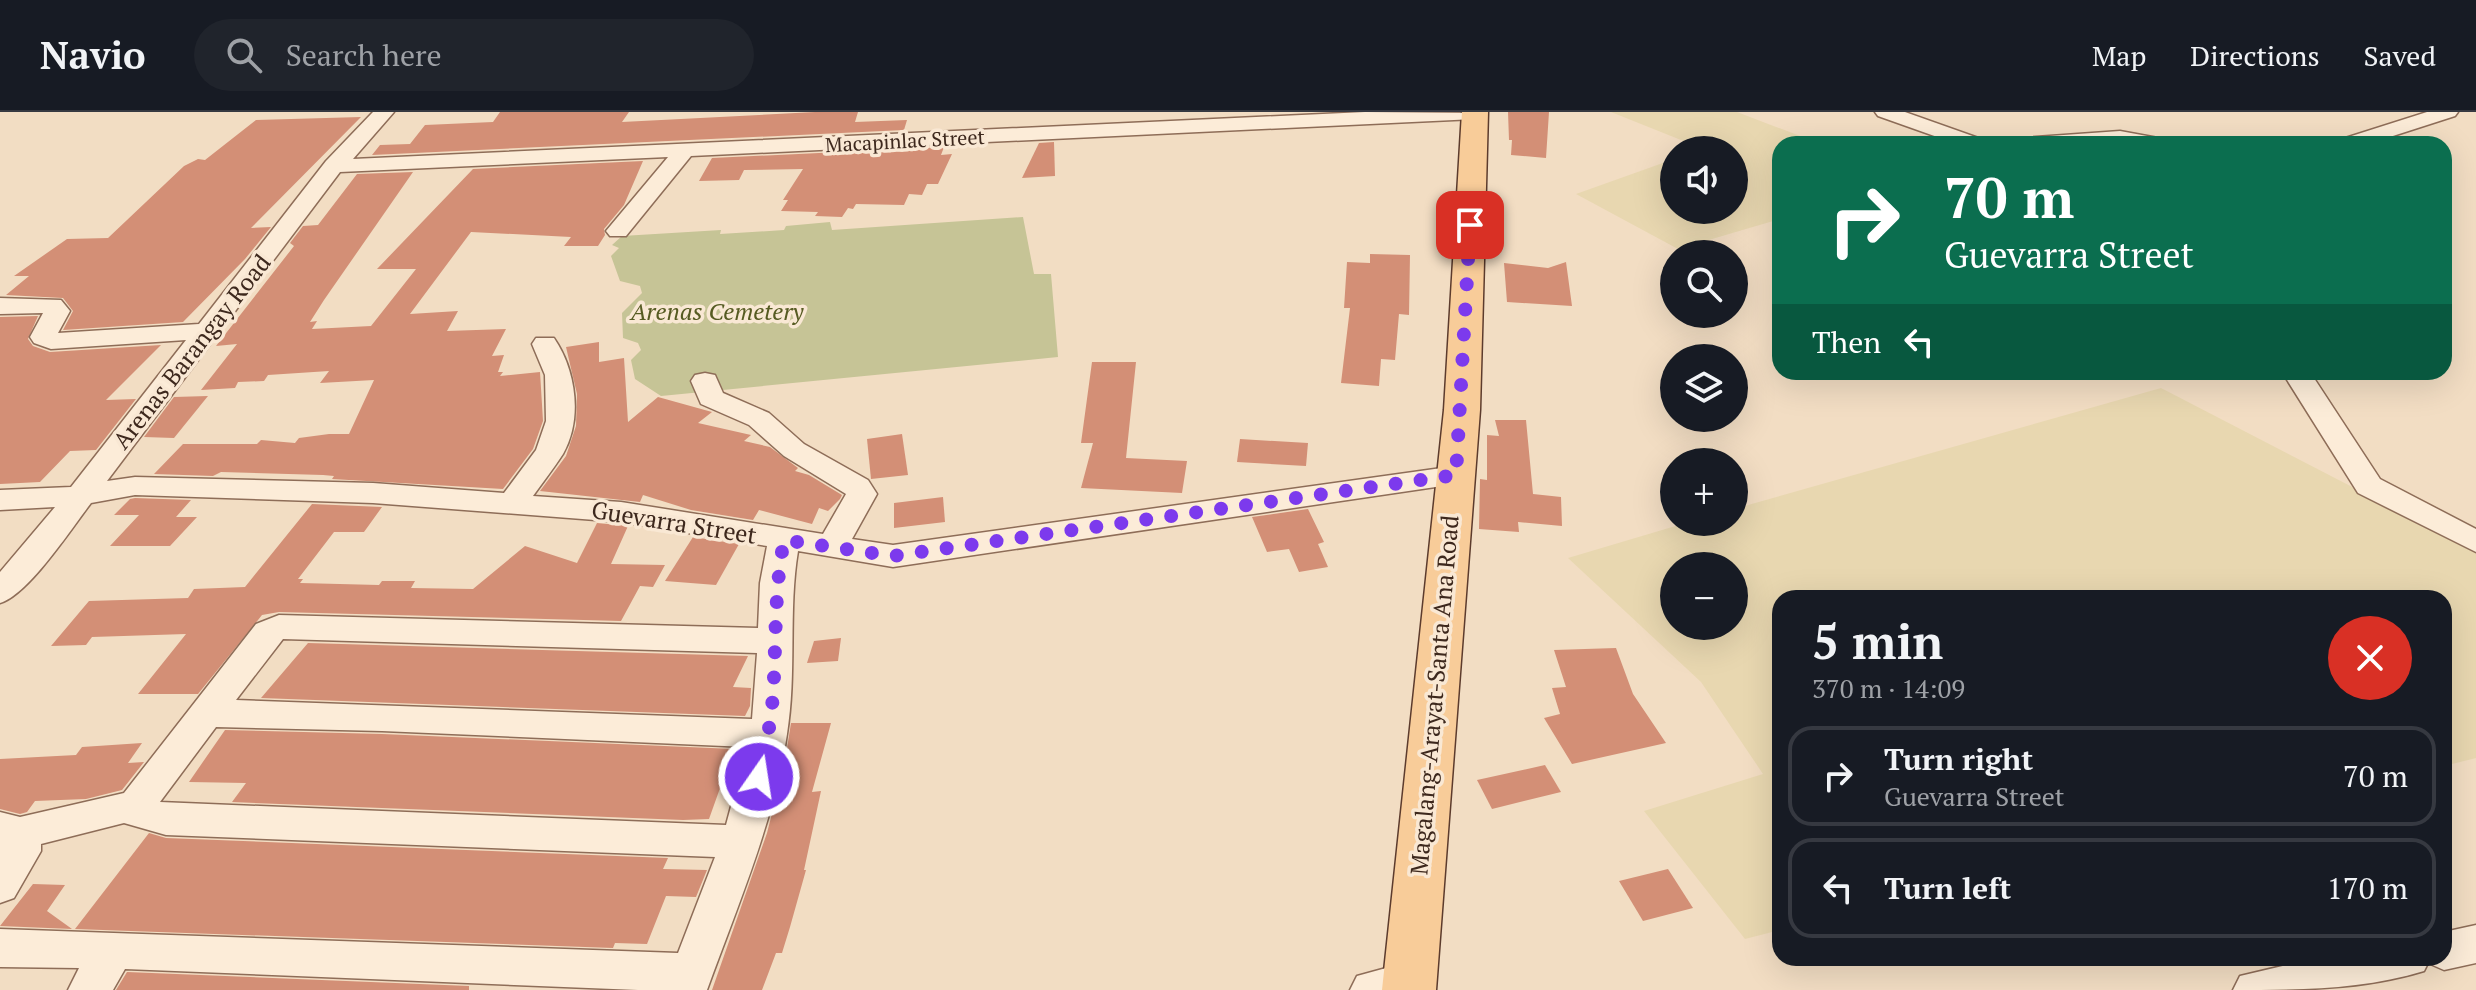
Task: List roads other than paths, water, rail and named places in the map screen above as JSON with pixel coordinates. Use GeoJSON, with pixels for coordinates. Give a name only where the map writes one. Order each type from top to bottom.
{"type":"FeatureCollection","features":[{"type":"Feature","properties":{"kind":"main road","name":"Magalang-Arayat-Santa Ana Road"},"geometry":{"type":"LineString","coordinates":[[1397,987],[1462,410],[1475,112]]}},
{"type":"Feature","properties":{"kind":"street","name":"Arenas Barangay Road"},"geometry":{"type":"LineString","coordinates":[[0,592],[41,547],[334,166],[384,112]]}},
{"type":"Feature","properties":{"kind":"street","name":"Macapinlac Street"},"geometry":{"type":"LineString","coordinates":[[334,166],[1475,112]]}},
{"type":"Feature","properties":{"kind":"street"},"geometry":{"type":"LineString","coordinates":[[1885,112],[1954,136]]}},
{"type":"Feature","properties":{"kind":"street"},"geometry":{"type":"LineString","coordinates":[[2372,136],[2448,112]]}},
{"type":"Feature","properties":{"kind":"street"},"geometry":{"type":"LineString","coordinates":[[618,231],[684,151]]}},
{"type":"Feature","properties":{"kind":"street"},"geometry":{"type":"LineString","coordinates":[[0,306],[52,305],[57,311],[43,337],[51,341],[209,331]]}},
{"type":"Feature","properties":{"kind":"street"},"geometry":{"type":"LineString","coordinates":[[513,502],[550,451],[560,421],[559,375],[545,344]]}},
{"type":"Feature","properties":{"kind":"street"},"geometry":{"type":"LineString","coordinates":[[2301,380],[2369,486],[2476,542]]}},
{"type":"Feature","properties":{"kind":"street"},"geometry":{"type":"LineString","coordinates":[[705,381],[711,398],[759,419],[794,450],[857,487],[862,494],[857,507],[832,547]]}},
{"type":"Feature","properties":{"kind":"street","name":"Guevarra Street"},"geometry":{"type":"LineString","coordinates":[[0,500],[79,496],[135,486],[373,493],[621,512],[893,556],[1456,475]]}},
{"type":"Feature","properties":{"kind":"street"},"geometry":{"type":"LineString","coordinates":[[0,948],[113,950],[532,980],[688,982],[741,842],[769,734],[776,583],[784,540]]}},
{"type":"Feature","properties":{"kind":"street"},"geometry":{"type":"LineString","coordinates":[[0,886],[21,851],[10,830],[136,805],[268,632],[279,627],[773,641]]}},
{"type":"Feature","properties":{"kind":"street"},"geometry":{"type":"LineString","coordinates":[[207,713],[769,734]]}},
{"type":"Feature","properties":{"kind":"street"},"geometry":{"type":"LineString","coordinates":[[136,805],[138,813],[166,819],[741,842]]}},
{"type":"Feature","properties":{"kind":"street"},"geometry":{"type":"LineString","coordinates":[[2452,949],[2476,944]]}},
{"type":"Feature","properties":{"kind":"street"},"geometry":{"type":"LineString","coordinates":[[90,990],[113,950]]}},
{"type":"Feature","properties":{"kind":"street"},"geometry":{"type":"LineString","coordinates":[[2255,990],[2370,966]]}},
{"type":"Feature","properties":{"kind":"park label","name":"Arenas Cemetery"},"geometry":{"type":"Point","coordinates":[717,312]}}]}
